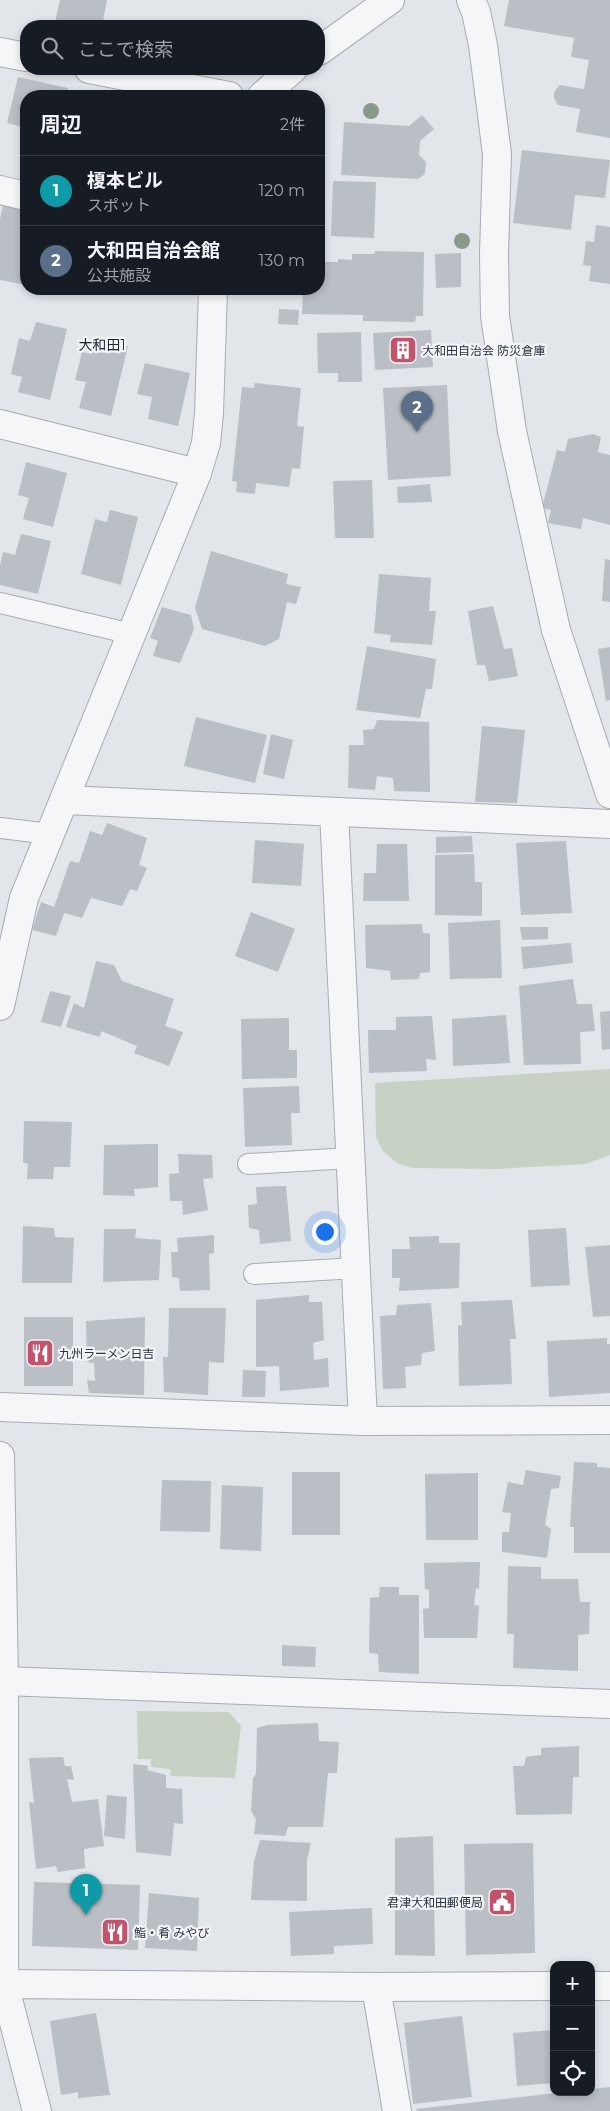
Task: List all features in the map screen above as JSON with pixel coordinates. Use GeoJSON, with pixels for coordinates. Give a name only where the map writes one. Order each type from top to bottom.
{"type":"FeatureCollection","features":[{"type":"Feature","properties":{"kind":"street"},"geometry":{"type":"LineString","coordinates":[[325,47],[390,0]]}},
{"type":"Feature","properties":{"kind":"street"},"geometry":{"type":"LineString","coordinates":[[471,0],[476,12],[483,45],[497,154],[494,254],[495,316],[512,431],[556,630],[610,794]]}},
{"type":"Feature","properties":{"kind":"street"},"geometry":{"type":"LineString","coordinates":[[0,52],[20,56]]}},
{"type":"Feature","properties":{"kind":"street"},"geometry":{"type":"LineString","coordinates":[[120,75],[198,90]]}},
{"type":"Feature","properties":{"kind":"street"},"geometry":{"type":"LineString","coordinates":[[269,90],[286,75]]}},
{"type":"Feature","properties":{"kind":"street"},"geometry":{"type":"LineString","coordinates":[[0,190],[20,195]]}},
{"type":"Feature","properties":{"kind":"street"},"geometry":{"type":"LineString","coordinates":[[0,1006],[24,898],[66,800],[197,473],[206,442],[209,414],[213,295]]}},
{"type":"Feature","properties":{"kind":"street"},"geometry":{"type":"LineString","coordinates":[[0,424],[197,473]]}},
{"type":"Feature","properties":{"kind":"street"},"geometry":{"type":"LineString","coordinates":[[66,800],[610,824]]}},
{"type":"Feature","properties":{"kind":"street"},"geometry":{"type":"LineString","coordinates":[[334,812],[363,1421]]}},
{"type":"Feature","properties":{"kind":"street"},"geometry":{"type":"LineString","coordinates":[[0,1407],[363,1421],[610,1420]]}},
{"type":"Feature","properties":{"kind":"street"},"geometry":{"type":"LineString","coordinates":[[0,1456],[4,1681],[2,1984],[7,2019],[37,2111]]}},
{"type":"Feature","properties":{"kind":"street"},"geometry":{"type":"LineString","coordinates":[[4,1681],[610,1704]]}},
{"type":"Feature","properties":{"kind":"street"},"geometry":{"type":"LineString","coordinates":[[2,1984],[376,1988],[550,1986]]}},
{"type":"Feature","properties":{"kind":"street"},"geometry":{"type":"LineString","coordinates":[[595,1986],[610,1986]]}},
{"type":"Feature","properties":{"kind":"street"},"geometry":{"type":"LineString","coordinates":[[376,1988],[398,2111]]}},
{"type":"Feature","properties":{"kind":"lane"},"geometry":{"type":"LineString","coordinates":[[0,603],[132,634]]}},
{"type":"Feature","properties":{"kind":"lane"},"geometry":{"type":"LineString","coordinates":[[0,828],[50,834]]}},
{"type":"Feature","properties":{"kind":"lane"},"geometry":{"type":"LineString","coordinates":[[248,1164],[350,1158]]}},
{"type":"Feature","properties":{"kind":"lane"},"geometry":{"type":"LineString","coordinates":[[254,1274],[356,1268]]}},
{"type":"Feature","properties":{"kind":"green space"},"geometry":{"type":"Polygon","coordinates":[[[610,1069],[610,1155],[586,1164],[494,1169],[413,1168],[397,1163],[383,1151],[376,1137],[375,1083],[610,1069]]]}},
{"type":"Feature","properties":{"kind":"green space"},"geometry":{"type":"Polygon","coordinates":[[[137,1711],[229,1712],[241,1726],[235,1778],[171,1776],[170,1769],[151,1767],[151,1759],[138,1759],[137,1711]]]}},
{"type":"Feature","properties":{"kind":"building"},"geometry":{"type":"Polygon","coordinates":[[[60,0],[107,0],[103,20],[55,20],[60,0]]]}},
{"type":"Feature","properties":{"kind":"building"},"geometry":{"type":"Polygon","coordinates":[[[509,0],[610,0],[610,138],[576,132],[580,109],[558,105],[554,98],[554,92],[560,85],[584,89],[589,60],[571,57],[574,38],[504,26],[509,0]]]}},
{"type":"Feature","properties":{"kind":"building"},"geometry":{"type":"Polygon","coordinates":[[[18,77],[68,88],[68,90],[20,90],[20,126],[7,123],[18,77]]]}},
{"type":"Feature","properties":{"kind":"building"},"geometry":{"type":"Polygon","coordinates":[[[422,115],[434,129],[420,141],[419,155],[426,162],[425,174],[418,179],[341,175],[344,122],[409,126],[422,115]]]}},
{"type":"Feature","properties":{"kind":"building"},"geometry":{"type":"Polygon","coordinates":[[[522,150],[610,160],[605,198],[575,195],[571,230],[513,223],[522,150]]]}},
{"type":"Feature","properties":{"kind":"building"},"geometry":{"type":"Polygon","coordinates":[[[333,181],[376,182],[374,238],[331,236],[333,181]]]}},
{"type":"Feature","properties":{"kind":"building"},"geometry":{"type":"Polygon","coordinates":[[[3,205],[20,208],[20,284],[0,280],[0,219],[3,205]]]}},
{"type":"Feature","properties":{"kind":"building"},"geometry":{"type":"Polygon","coordinates":[[[596,225],[610,227],[610,284],[589,281],[591,266],[583,265],[586,241],[594,242],[596,225]]]}},
{"type":"Feature","properties":{"kind":"building"},"geometry":{"type":"Polygon","coordinates":[[[375,251],[424,252],[423,316],[416,316],[415,322],[363,321],[363,315],[302,314],[303,295],[325,295],[325,262],[338,262],[338,259],[352,260],[352,254],[374,254],[375,251]]]}},
{"type":"Feature","properties":{"kind":"building"},"geometry":{"type":"Polygon","coordinates":[[[461,253],[461,287],[436,288],[435,254],[461,253]]]}},
{"type":"Feature","properties":{"kind":"building"},"geometry":{"type":"Polygon","coordinates":[[[279,309],[299,310],[298,325],[278,324],[279,309]]]}},
{"type":"Feature","properties":{"kind":"building"},"geometry":{"type":"Polygon","coordinates":[[[36,322],[67,329],[50,400],[18,392],[22,377],[11,374],[19,338],[30,341],[36,322]]]}},
{"type":"Feature","properties":{"kind":"building","name":"大和田自治会 防災倉庫"},"geometry":{"type":"Polygon","coordinates":[[[431,330],[433,367],[375,370],[373,333],[431,330]]]}},
{"type":"Feature","properties":{"kind":"building"},"geometry":{"type":"Polygon","coordinates":[[[361,332],[362,382],[338,382],[338,373],[318,373],[317,333],[361,332]]]}},
{"type":"Feature","properties":{"kind":"building"},"geometry":{"type":"Polygon","coordinates":[[[96,338],[128,346],[111,416],[79,408],[86,382],[75,380],[82,352],[92,354],[96,338]]]}},
{"type":"Feature","properties":{"kind":"building"},"geometry":{"type":"Polygon","coordinates":[[[145,363],[190,373],[178,426],[148,419],[152,397],[137,394],[145,363]]]}},
{"type":"Feature","properties":{"kind":"building"},"geometry":{"type":"Polygon","coordinates":[[[255,383],[301,388],[297,426],[304,427],[300,469],[292,468],[289,487],[256,483],[255,494],[236,492],[237,482],[232,481],[242,387],[254,388],[255,383]]]}},
{"type":"Feature","properties":{"kind":"building"},"geometry":{"type":"Polygon","coordinates":[[[447,385],[451,476],[388,480],[383,388],[447,385]]]}},
{"type":"Feature","properties":{"kind":"building"},"geometry":{"type":"Polygon","coordinates":[[[593,434],[601,437],[598,452],[610,455],[610,525],[583,518],[581,529],[548,523],[551,510],[542,508],[557,450],[565,452],[568,439],[593,434]]]}},
{"type":"Feature","properties":{"kind":"building"},"geometry":{"type":"Polygon","coordinates":[[[26,462],[67,473],[53,527],[23,519],[29,498],[18,495],[26,462]]]}},
{"type":"Feature","properties":{"kind":"building"},"geometry":{"type":"Polygon","coordinates":[[[372,480],[374,538],[335,538],[333,481],[372,480]]]}},
{"type":"Feature","properties":{"kind":"building"},"geometry":{"type":"Polygon","coordinates":[[[430,484],[432,502],[398,503],[397,487],[430,484]]]}},
{"type":"Feature","properties":{"kind":"building"},"geometry":{"type":"Polygon","coordinates":[[[110,510],[138,517],[121,585],[81,574],[95,519],[107,522],[110,510]]]}},
{"type":"Feature","properties":{"kind":"building"},"geometry":{"type":"Polygon","coordinates":[[[21,534],[51,541],[38,594],[0,585],[0,565],[3,552],[15,555],[21,534]]]}},
{"type":"Feature","properties":{"kind":"building"},"geometry":{"type":"Polygon","coordinates":[[[211,551],[288,574],[286,584],[301,587],[296,604],[287,602],[279,639],[265,646],[202,629],[195,608],[211,551]]]}},
{"type":"Feature","properties":{"kind":"building"},"geometry":{"type":"Polygon","coordinates":[[[605,559],[610,560],[610,602],[602,601],[605,559]]]}},
{"type":"Feature","properties":{"kind":"building"},"geometry":{"type":"Polygon","coordinates":[[[379,574],[431,578],[429,611],[436,611],[432,645],[390,642],[391,635],[374,633],[379,574]]]}},
{"type":"Feature","properties":{"kind":"building"},"geometry":{"type":"Polygon","coordinates":[[[493,606],[504,649],[512,648],[518,676],[489,681],[485,665],[477,665],[468,611],[493,606]]]}},
{"type":"Feature","properties":{"kind":"building"},"geometry":{"type":"Polygon","coordinates":[[[162,607],[191,615],[194,629],[180,663],[153,656],[158,641],[150,638],[162,607]]]}},
{"type":"Feature","properties":{"kind":"building"},"geometry":{"type":"Polygon","coordinates":[[[367,646],[436,659],[432,689],[426,689],[420,718],[356,710],[367,646]]]}},
{"type":"Feature","properties":{"kind":"building"},"geometry":{"type":"Polygon","coordinates":[[[610,647],[610,700],[606,701],[598,649],[610,647]]]}},
{"type":"Feature","properties":{"kind":"building"},"geometry":{"type":"Polygon","coordinates":[[[196,717],[267,735],[255,783],[184,766],[196,717]]]}},
{"type":"Feature","properties":{"kind":"building"},"geometry":{"type":"Polygon","coordinates":[[[377,720],[429,722],[430,792],[394,791],[393,778],[377,776],[375,790],[348,788],[349,745],[364,745],[363,730],[374,729],[377,720]]]}},
{"type":"Feature","properties":{"kind":"building"},"geometry":{"type":"Polygon","coordinates":[[[482,726],[525,730],[517,803],[475,802],[482,726]]]}},
{"type":"Feature","properties":{"kind":"building"},"geometry":{"type":"Polygon","coordinates":[[[271,734],[293,740],[284,779],[263,774],[271,734]]]}},
{"type":"Feature","properties":{"kind":"building"},"geometry":{"type":"Polygon","coordinates":[[[107,823],[147,838],[139,865],[147,868],[137,891],[130,889],[122,906],[91,898],[82,918],[64,913],[56,936],[32,930],[41,902],[54,907],[70,861],[79,863],[90,831],[102,835],[107,823]]]}},
{"type":"Feature","properties":{"kind":"building"},"geometry":{"type":"Polygon","coordinates":[[[472,836],[473,852],[436,853],[436,837],[472,836]]]}},
{"type":"Feature","properties":{"kind":"building"},"geometry":{"type":"Polygon","coordinates":[[[255,840],[304,844],[301,886],[252,883],[255,840]]]}},
{"type":"Feature","properties":{"kind":"building"},"geometry":{"type":"Polygon","coordinates":[[[566,841],[572,913],[521,915],[516,843],[566,841]]]}},
{"type":"Feature","properties":{"kind":"building"},"geometry":{"type":"Polygon","coordinates":[[[377,844],[407,844],[409,901],[363,901],[364,873],[376,873],[377,844]]]}},
{"type":"Feature","properties":{"kind":"building"},"geometry":{"type":"Polygon","coordinates":[[[474,854],[475,882],[482,882],[482,916],[435,915],[435,855],[474,854]]]}},
{"type":"Feature","properties":{"kind":"building"},"geometry":{"type":"Polygon","coordinates":[[[251,912],[295,929],[278,972],[235,956],[251,912]]]}},
{"type":"Feature","properties":{"kind":"building"},"geometry":{"type":"Polygon","coordinates":[[[500,920],[502,978],[450,979],[448,923],[500,920]]]}},
{"type":"Feature","properties":{"kind":"building"},"geometry":{"type":"Polygon","coordinates":[[[422,924],[423,933],[430,934],[430,972],[420,973],[419,979],[391,980],[390,971],[366,968],[365,925],[422,924]]]}},
{"type":"Feature","properties":{"kind":"building"},"geometry":{"type":"Polygon","coordinates":[[[520,927],[548,927],[548,939],[522,940],[520,927]]]}},
{"type":"Feature","properties":{"kind":"building"},"geometry":{"type":"Polygon","coordinates":[[[571,943],[573,963],[523,969],[521,947],[571,943]]]}},
{"type":"Feature","properties":{"kind":"building"},"geometry":{"type":"Polygon","coordinates":[[[96,961],[114,965],[122,981],[174,999],[165,1026],[183,1032],[169,1066],[134,1053],[137,1046],[101,1031],[100,1037],[66,1027],[74,1003],[84,1008],[96,961]]]}},
{"type":"Feature","properties":{"kind":"building"},"geometry":{"type":"Polygon","coordinates":[[[573,979],[577,1004],[592,1004],[595,1031],[580,1032],[581,1064],[524,1065],[519,986],[573,979]]]}},
{"type":"Feature","properties":{"kind":"building"},"geometry":{"type":"Polygon","coordinates":[[[50,991],[71,996],[61,1027],[41,1022],[50,991]]]}},
{"type":"Feature","properties":{"kind":"building"},"geometry":{"type":"Polygon","coordinates":[[[610,1011],[610,1049],[602,1050],[600,1012],[610,1011]]]}},
{"type":"Feature","properties":{"kind":"building"},"geometry":{"type":"Polygon","coordinates":[[[506,1015],[510,1063],[453,1066],[452,1019],[506,1015]]]}},
{"type":"Feature","properties":{"kind":"building"},"geometry":{"type":"Polygon","coordinates":[[[432,1016],[436,1060],[426,1059],[427,1071],[369,1073],[368,1030],[396,1030],[396,1017],[432,1016]]]}},
{"type":"Feature","properties":{"kind":"building"},"geometry":{"type":"Polygon","coordinates":[[[289,1018],[289,1050],[297,1050],[297,1078],[242,1079],[241,1019],[289,1018]]]}},
{"type":"Feature","properties":{"kind":"building"},"geometry":{"type":"Polygon","coordinates":[[[299,1086],[300,1113],[291,1113],[292,1145],[245,1147],[243,1088],[299,1086]]]}},
{"type":"Feature","properties":{"kind":"building"},"geometry":{"type":"Polygon","coordinates":[[[24,1121],[72,1122],[70,1167],[54,1167],[53,1179],[27,1179],[28,1164],[23,1162],[24,1121]]]}},
{"type":"Feature","properties":{"kind":"building"},"geometry":{"type":"Polygon","coordinates":[[[158,1144],[158,1187],[134,1189],[135,1196],[103,1195],[104,1145],[158,1144]]]}},
{"type":"Feature","properties":{"kind":"building"},"geometry":{"type":"Polygon","coordinates":[[[178,1154],[212,1155],[213,1178],[203,1179],[208,1210],[183,1215],[182,1201],[170,1201],[169,1174],[179,1173],[178,1154]]]}},
{"type":"Feature","properties":{"kind":"building"},"geometry":{"type":"Polygon","coordinates":[[[286,1186],[291,1241],[260,1244],[259,1230],[249,1228],[248,1205],[257,1204],[256,1187],[286,1186]]]}},
{"type":"Feature","properties":{"kind":"building"},"geometry":{"type":"Polygon","coordinates":[[[23,1226],[54,1228],[55,1237],[74,1238],[72,1283],[22,1283],[23,1226]]]}},
{"type":"Feature","properties":{"kind":"building"},"geometry":{"type":"Polygon","coordinates":[[[566,1228],[570,1285],[531,1287],[528,1230],[566,1228]]]}},
{"type":"Feature","properties":{"kind":"building"},"geometry":{"type":"Polygon","coordinates":[[[104,1229],[136,1229],[135,1238],[161,1240],[159,1280],[103,1282],[104,1229]]]}},
{"type":"Feature","properties":{"kind":"building"},"geometry":{"type":"Polygon","coordinates":[[[214,1235],[214,1253],[209,1254],[210,1290],[180,1291],[179,1278],[172,1277],[171,1252],[178,1252],[177,1238],[214,1235]]]}},
{"type":"Feature","properties":{"kind":"building"},"geometry":{"type":"Polygon","coordinates":[[[439,1236],[439,1243],[460,1243],[459,1288],[399,1291],[400,1278],[392,1278],[392,1249],[410,1249],[409,1237],[439,1236]]]}},
{"type":"Feature","properties":{"kind":"building"},"geometry":{"type":"Polygon","coordinates":[[[610,1245],[610,1316],[593,1317],[585,1247],[610,1245]]]}},
{"type":"Feature","properties":{"kind":"building"},"geometry":{"type":"Polygon","coordinates":[[[309,1295],[309,1302],[322,1302],[324,1340],[313,1343],[314,1360],[328,1358],[329,1387],[280,1391],[279,1366],[256,1367],[256,1300],[309,1295]]]}},
{"type":"Feature","properties":{"kind":"building"},"geometry":{"type":"Polygon","coordinates":[[[512,1300],[516,1339],[510,1339],[512,1384],[459,1386],[458,1325],[462,1326],[461,1302],[512,1300]]]}},
{"type":"Feature","properties":{"kind":"building"},"geometry":{"type":"Polygon","coordinates":[[[431,1303],[435,1351],[422,1353],[421,1365],[405,1367],[406,1388],[383,1389],[380,1316],[396,1315],[397,1305],[431,1303]]]}},
{"type":"Feature","properties":{"kind":"building"},"geometry":{"type":"Polygon","coordinates":[[[169,1308],[226,1308],[224,1363],[209,1362],[208,1395],[164,1392],[163,1357],[168,1357],[169,1308]]]}},
{"type":"Feature","properties":{"kind":"building"},"geometry":{"type":"Polygon","coordinates":[[[24,1317],[73,1317],[73,1386],[24,1386],[24,1317]]]}},
{"type":"Feature","properties":{"kind":"building"},"geometry":{"type":"Polygon","coordinates":[[[145,1317],[144,1395],[89,1393],[87,1380],[95,1381],[94,1363],[87,1362],[86,1321],[145,1317]]]}},
{"type":"Feature","properties":{"kind":"building"},"geometry":{"type":"Polygon","coordinates":[[[607,1338],[607,1344],[610,1344],[610,1393],[549,1397],[547,1341],[607,1338]]]}},
{"type":"Feature","properties":{"kind":"building"},"geometry":{"type":"Polygon","coordinates":[[[243,1370],[266,1371],[265,1397],[242,1397],[243,1370]]]}},
{"type":"Feature","properties":{"kind":"building"},"geometry":{"type":"Polygon","coordinates":[[[574,1462],[597,1463],[597,1467],[610,1468],[610,1553],[574,1553],[574,1527],[570,1527],[574,1462]]]}},
{"type":"Feature","properties":{"kind":"building"},"geometry":{"type":"Polygon","coordinates":[[[526,1470],[561,1476],[559,1488],[551,1489],[545,1525],[551,1529],[547,1558],[502,1552],[502,1532],[509,1532],[511,1513],[502,1512],[508,1482],[523,1485],[526,1470]]]}},
{"type":"Feature","properties":{"kind":"building"},"geometry":{"type":"Polygon","coordinates":[[[292,1472],[340,1472],[340,1535],[292,1535],[292,1472]]]}},
{"type":"Feature","properties":{"kind":"building"},"geometry":{"type":"Polygon","coordinates":[[[478,1473],[478,1540],[426,1540],[425,1474],[478,1473]]]}},
{"type":"Feature","properties":{"kind":"building"},"geometry":{"type":"Polygon","coordinates":[[[162,1480],[211,1481],[210,1532],[160,1531],[162,1480]]]}},
{"type":"Feature","properties":{"kind":"building"},"geometry":{"type":"Polygon","coordinates":[[[222,1485],[263,1487],[261,1551],[220,1549],[222,1485]]]}},
{"type":"Feature","properties":{"kind":"building"},"geometry":{"type":"Polygon","coordinates":[[[480,1562],[479,1589],[476,1588],[474,1605],[479,1606],[477,1638],[424,1638],[423,1609],[429,1608],[429,1590],[425,1589],[424,1563],[480,1562]]]}},
{"type":"Feature","properties":{"kind":"building"},"geometry":{"type":"Polygon","coordinates":[[[508,1566],[541,1567],[541,1579],[578,1579],[580,1602],[590,1602],[589,1634],[578,1635],[578,1671],[513,1668],[514,1634],[507,1634],[508,1566]]]}},
{"type":"Feature","properties":{"kind":"building"},"geometry":{"type":"Polygon","coordinates":[[[380,1587],[399,1587],[399,1595],[419,1595],[419,1674],[379,1672],[378,1654],[369,1653],[370,1598],[379,1597],[380,1587]]]}},
{"type":"Feature","properties":{"kind":"building"},"geometry":{"type":"Polygon","coordinates":[[[282,1645],[316,1647],[315,1667],[282,1666],[282,1645]]]}},
{"type":"Feature","properties":{"kind":"building"},"geometry":{"type":"Polygon","coordinates":[[[318,1723],[319,1741],[339,1742],[337,1773],[328,1773],[323,1827],[288,1827],[285,1836],[254,1834],[256,1819],[251,1811],[253,1778],[256,1774],[257,1728],[267,1725],[318,1723]]]}},
{"type":"Feature","properties":{"kind":"building"},"geometry":{"type":"Polygon","coordinates":[[[579,1746],[579,1777],[573,1777],[572,1814],[516,1815],[513,1766],[524,1766],[526,1757],[541,1755],[541,1748],[579,1746]]]}},
{"type":"Feature","properties":{"kind":"building"},"geometry":{"type":"Polygon","coordinates":[[[63,1757],[65,1766],[71,1766],[74,1780],[67,1779],[72,1802],[98,1799],[104,1846],[84,1849],[85,1868],[58,1872],[56,1866],[36,1869],[29,1802],[34,1803],[29,1758],[63,1757]]]}},
{"type":"Feature","properties":{"kind":"building"},"geometry":{"type":"Polygon","coordinates":[[[133,1764],[148,1766],[147,1770],[166,1775],[166,1788],[182,1789],[183,1824],[174,1823],[171,1856],[136,1852],[133,1764]]]}},
{"type":"Feature","properties":{"kind":"building"},"geometry":{"type":"Polygon","coordinates":[[[107,1795],[127,1797],[125,1839],[104,1836],[107,1795]]]}},
{"type":"Feature","properties":{"kind":"building"},"geometry":{"type":"Polygon","coordinates":[[[433,1836],[435,1956],[395,1955],[395,1838],[433,1836]]]}},
{"type":"Feature","properties":{"kind":"building"},"geometry":{"type":"Polygon","coordinates":[[[260,1840],[311,1843],[307,1860],[307,1901],[251,1900],[254,1861],[260,1840]]]}},
{"type":"Feature","properties":{"kind":"building"},"geometry":{"type":"Polygon","coordinates":[[[533,1843],[535,1953],[466,1955],[464,1844],[533,1843]]]}},
{"type":"Feature","properties":{"kind":"building"},"geometry":{"type":"Polygon","coordinates":[[[34,1882],[140,1885],[138,1950],[32,1946],[34,1882]]]}},
{"type":"Feature","properties":{"kind":"building"},"geometry":{"type":"Polygon","coordinates":[[[149,1893],[199,1898],[197,1951],[145,1948],[149,1893]]]}},
{"type":"Feature","properties":{"kind":"building"},"geometry":{"type":"Polygon","coordinates":[[[372,1908],[373,1944],[334,1946],[334,1954],[291,1956],[289,1912],[372,1908]]]}},
{"type":"Feature","properties":{"kind":"building"},"geometry":{"type":"Polygon","coordinates":[[[96,2013],[110,2095],[78,2098],[78,2092],[61,2095],[50,2021],[96,2013]]]}},
{"type":"Feature","properties":{"kind":"building"},"geometry":{"type":"Polygon","coordinates":[[[462,2016],[472,2097],[413,2104],[404,2023],[462,2016]]]}},
{"type":"Feature","properties":{"kind":"building"},"geometry":{"type":"Polygon","coordinates":[[[550,2030],[550,2083],[517,2086],[513,2033],[550,2030]]]}},
{"type":"Feature","properties":{"kind":"building"},"geometry":{"type":"Polygon","coordinates":[[[610,2087],[610,2111],[417,2111],[416,2109],[550,2094],[550,2096],[595,2096],[595,2089],[610,2087]]]}},
{"type":"Feature","properties":{"kind":"place","name":"大和田自治会 防災倉庫"},"geometry":{"type":"Point","coordinates":[403,350]}},
{"type":"Feature","properties":{"kind":"place","name":"大和田自治会館"},"geometry":{"type":"Point","coordinates":[417,432]}},
{"type":"Feature","properties":{"kind":"place","name":"九州ラーメン日吉"},"geometry":{"type":"Point","coordinates":[40,1353]}},
{"type":"Feature","properties":{"kind":"place","name":"君津大和田郵便局"},"geometry":{"type":"Point","coordinates":[502,1902]}},
{"type":"Feature","properties":{"kind":"place","name":"榎本ビル"},"geometry":{"type":"Point","coordinates":[86,1915]}},
{"type":"Feature","properties":{"kind":"place","name":"鮨・肴 みやび"},"geometry":{"type":"Point","coordinates":[115,1932]}},
{"type":"Feature","properties":{"kind":"district","name":"大和田1"},"geometry":{"type":"Point","coordinates":[102,345]}}]}
